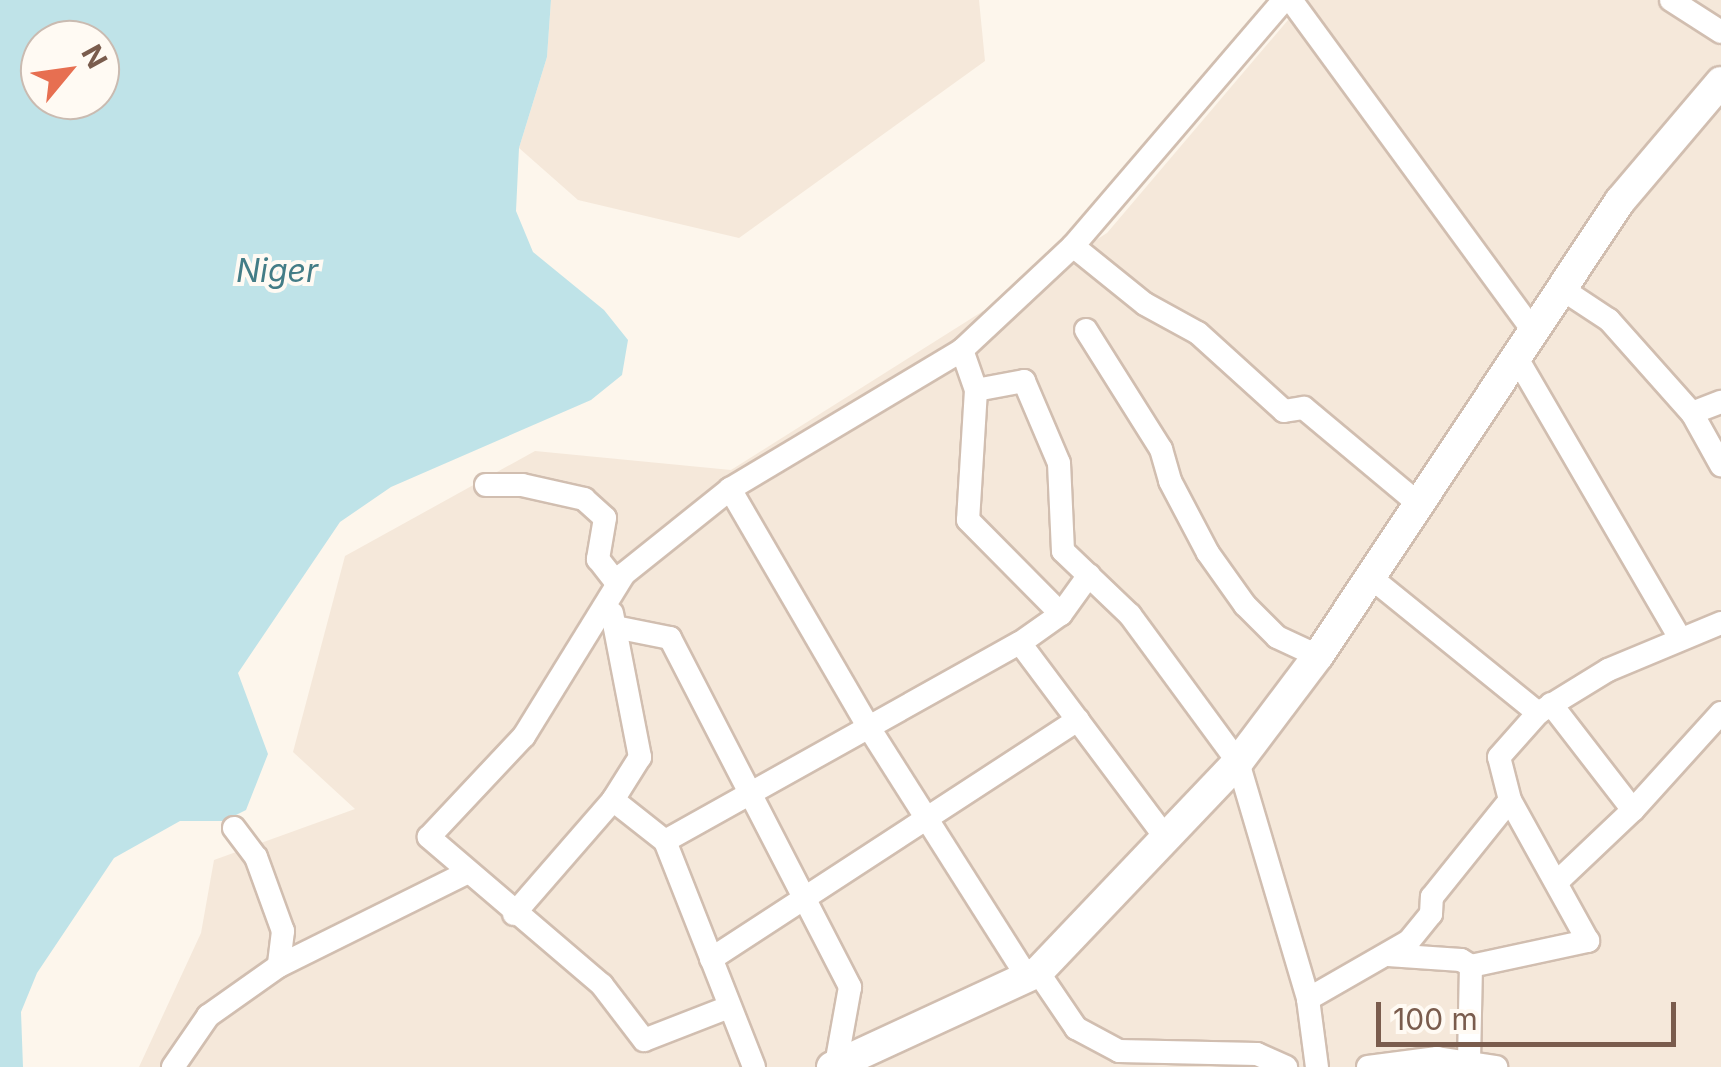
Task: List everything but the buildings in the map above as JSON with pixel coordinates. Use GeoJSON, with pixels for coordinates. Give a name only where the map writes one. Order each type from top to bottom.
{"type":"FeatureCollection","features":[{"type":"Feature","properties":{"kind":"street"},"geometry":{"type":"LineString","coordinates":[[730,1006],[644,1040],[602,986],[466,873],[429,837],[524,736],[613,588],[730,489],[962,350],[1074,246],[1287,0],[1534,332]]}},
{"type":"Feature","properties":{"kind":"street"},"geometry":{"type":"LineString","coordinates":[[1672,0],[1721,32]]}},
{"type":"Feature","properties":{"kind":"street"},"geometry":{"type":"LineString","coordinates":[[834,1066],[1032,974],[1238,762],[1318,656],[1620,201],[1721,82]]}},
{"type":"Feature","properties":{"kind":"street"},"geometry":{"type":"LineString","coordinates":[[1074,246],[1145,304],[1198,333],[1284,411],[1304,408],[1419,504]]}},
{"type":"Feature","properties":{"kind":"street"},"geometry":{"type":"LineString","coordinates":[[1562,289],[1608,320],[1692,413],[1721,465]]}},
{"type":"Feature","properties":{"kind":"street"},"geometry":{"type":"LineString","coordinates":[[1086,330],[1161,449],[1170,481],[1208,554],[1245,605],[1277,637],[1318,656]]}},
{"type":"Feature","properties":{"kind":"street"},"geometry":{"type":"LineString","coordinates":[[962,350],[976,390],[968,520],[1061,614]]}},
{"type":"Feature","properties":{"kind":"street"},"geometry":{"type":"LineString","coordinates":[[1518,360],[1679,636]]}},
{"type":"Feature","properties":{"kind":"street"},"geometry":{"type":"LineString","coordinates":[[976,390],[1024,380],[1060,463],[1064,551],[1148,639],[1238,762],[1308,999],[1317,1067]]}},
{"type":"Feature","properties":{"kind":"street"},"geometry":{"type":"LineString","coordinates":[[1692,413],[1721,402]]}},
{"type":"Feature","properties":{"kind":"street"},"geometry":{"type":"LineString","coordinates":[[486,486],[522,485],[584,499],[605,518],[598,559],[613,588],[615,628],[640,757],[613,800],[514,914]]}},
{"type":"Feature","properties":{"kind":"street"},"geometry":{"type":"LineString","coordinates":[[730,489],[866,723],[1032,974],[1076,1028],[1119,1051],[1159,1060],[1257,1054],[1286,1067]]}},
{"type":"Feature","properties":{"kind":"street"},"geometry":{"type":"LineString","coordinates":[[665,841],[866,723],[1020,643],[1061,614],[1089,575]]}},
{"type":"Feature","properties":{"kind":"street"},"geometry":{"type":"LineString","coordinates":[[1369,576],[1544,709],[1633,810]]}},
{"type":"Feature","properties":{"kind":"street"},"geometry":{"type":"LineString","coordinates":[[1388,955],[1462,960],[1471,966],[1588,941],[1510,800],[1499,756],[1544,709],[1679,636],[1721,623]]}},
{"type":"Feature","properties":{"kind":"street"},"geometry":{"type":"LineString","coordinates":[[615,628],[670,638],[850,987],[834,1066]]}},
{"type":"Feature","properties":{"kind":"street"},"geometry":{"type":"LineString","coordinates":[[1020,643],[1166,838]]}},
{"type":"Feature","properties":{"kind":"street"},"geometry":{"type":"LineString","coordinates":[[1557,882],[1633,810],[1721,712]]}},
{"type":"Feature","properties":{"kind":"street"},"geometry":{"type":"LineString","coordinates":[[711,959],[1078,720]]}},
{"type":"Feature","properties":{"kind":"street"},"geometry":{"type":"LineString","coordinates":[[613,800],[665,841],[754,1067]]}},
{"type":"Feature","properties":{"kind":"street"},"geometry":{"type":"LineString","coordinates":[[1308,999],[1388,955],[1431,914],[1432,896],[1510,800]]}},
{"type":"Feature","properties":{"kind":"street"},"geometry":{"type":"LineString","coordinates":[[234,828],[256,857],[283,931],[279,966]]}},
{"type":"Feature","properties":{"kind":"street"},"geometry":{"type":"LineString","coordinates":[[173,1067],[208,1016],[279,966],[466,873]]}},
{"type":"Feature","properties":{"kind":"street"},"geometry":{"type":"LineString","coordinates":[[1468,1061],[1471,966]]}},
{"type":"Feature","properties":{"kind":"street"},"geometry":{"type":"LineString","coordinates":[[1368,1067],[1468,1061],[1496,1067]]}},
{"type":"Feature","properties":{"kind":"shaded area"},"geometry":{"type":"Polygon","coordinates":[[[551,0],[979,0],[985,61],[739,238],[578,200],[519,148],[547,57],[551,0]]]}},
{"type":"Feature","properties":{"kind":"shaded area"},"geometry":{"type":"Polygon","coordinates":[[[1305,0],[1721,0],[1721,1067],[139,1067],[201,933],[214,860],[355,809],[293,752],[345,556],[535,451],[731,470],[1107,233],[1305,0]]]}},
{"type":"Feature","properties":{"kind":"water","name":"Niger"},"geometry":{"type":"Polygon","coordinates":[[[0,0],[551,0],[547,57],[519,148],[516,211],[533,252],[604,310],[628,340],[622,375],[591,400],[391,487],[340,522],[238,673],[268,754],[246,810],[224,821],[180,821],[114,858],[37,973],[21,1012],[23,1067],[0,1067],[0,0]]]}}]}
